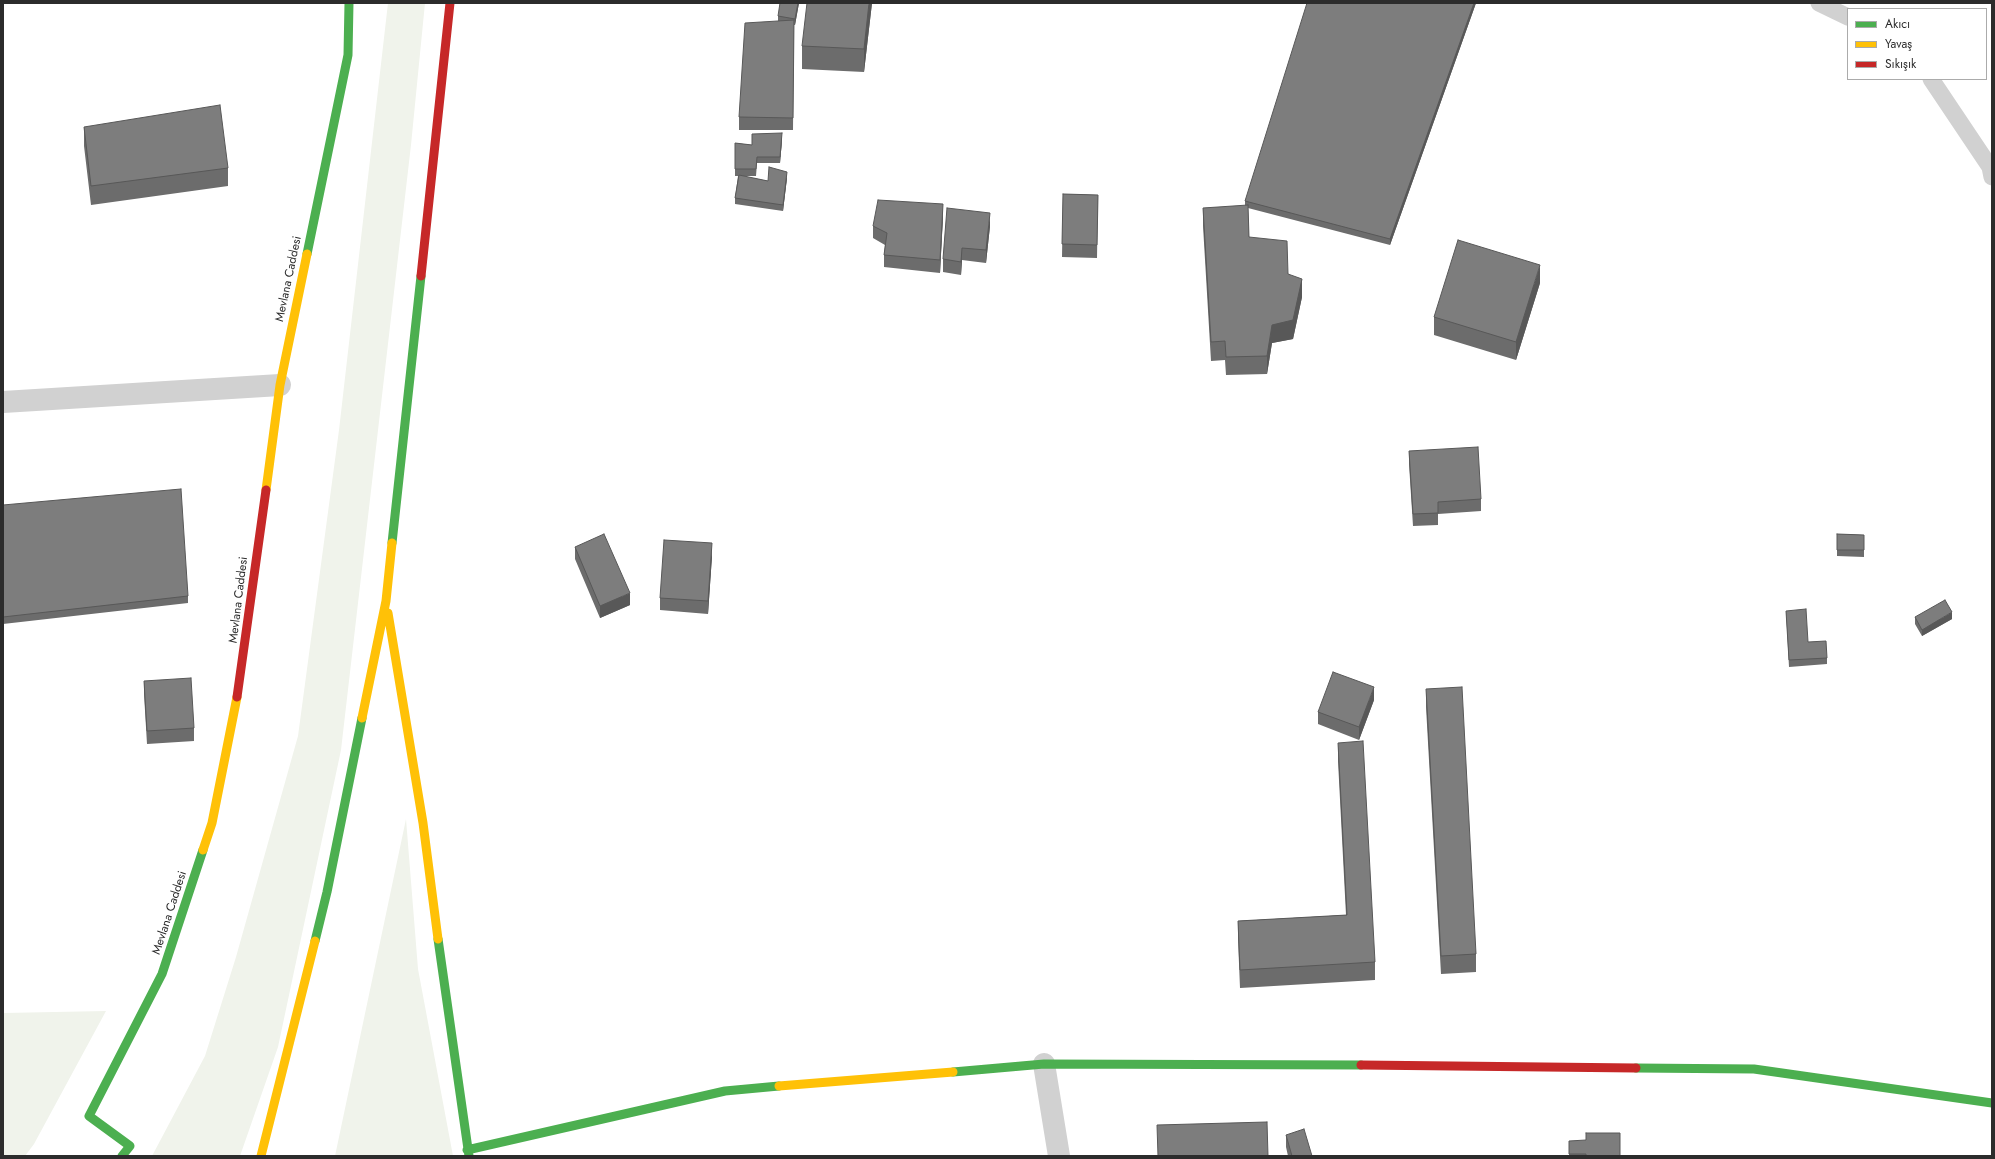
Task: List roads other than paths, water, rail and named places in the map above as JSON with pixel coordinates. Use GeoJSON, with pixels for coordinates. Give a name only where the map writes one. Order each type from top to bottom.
{"type":"FeatureCollection","features":[{"type":"Feature","properties":{"kind":"main road","name":"Mevlana Caddesi"},"geometry":{"type":"LineString","coordinates":[[123,1156],[130,1146],[89,1116],[162,974],[212,823],[241,679],[280,385],[348,55],[349,3]]}},
{"type":"Feature","properties":{"kind":"main road"},"geometry":{"type":"LineString","coordinates":[[260,1156],[327,892],[386,601],[450,3]]}},
{"type":"Feature","properties":{"kind":"main road"},"geometry":{"type":"LineString","coordinates":[[386,601],[423,823],[468,1153],[725,1091],[1044,1064],[1754,1069],[1992,1103]]}},
{"type":"Feature","properties":{"kind":"street"},"geometry":{"type":"LineString","coordinates":[[3,402],[280,385]]}},
{"type":"Feature","properties":{"kind":"street"},"geometry":{"type":"LineString","coordinates":[[1044,1064],[1059,1156]]}},
{"type":"Feature","properties":{"kind":"lane"},"geometry":{"type":"LineString","coordinates":[[1818,3],[1847,17]]}},
{"type":"Feature","properties":{"kind":"lane"},"geometry":{"type":"LineString","coordinates":[[1932,80],[1990,167],[1992,177]]}}]}
